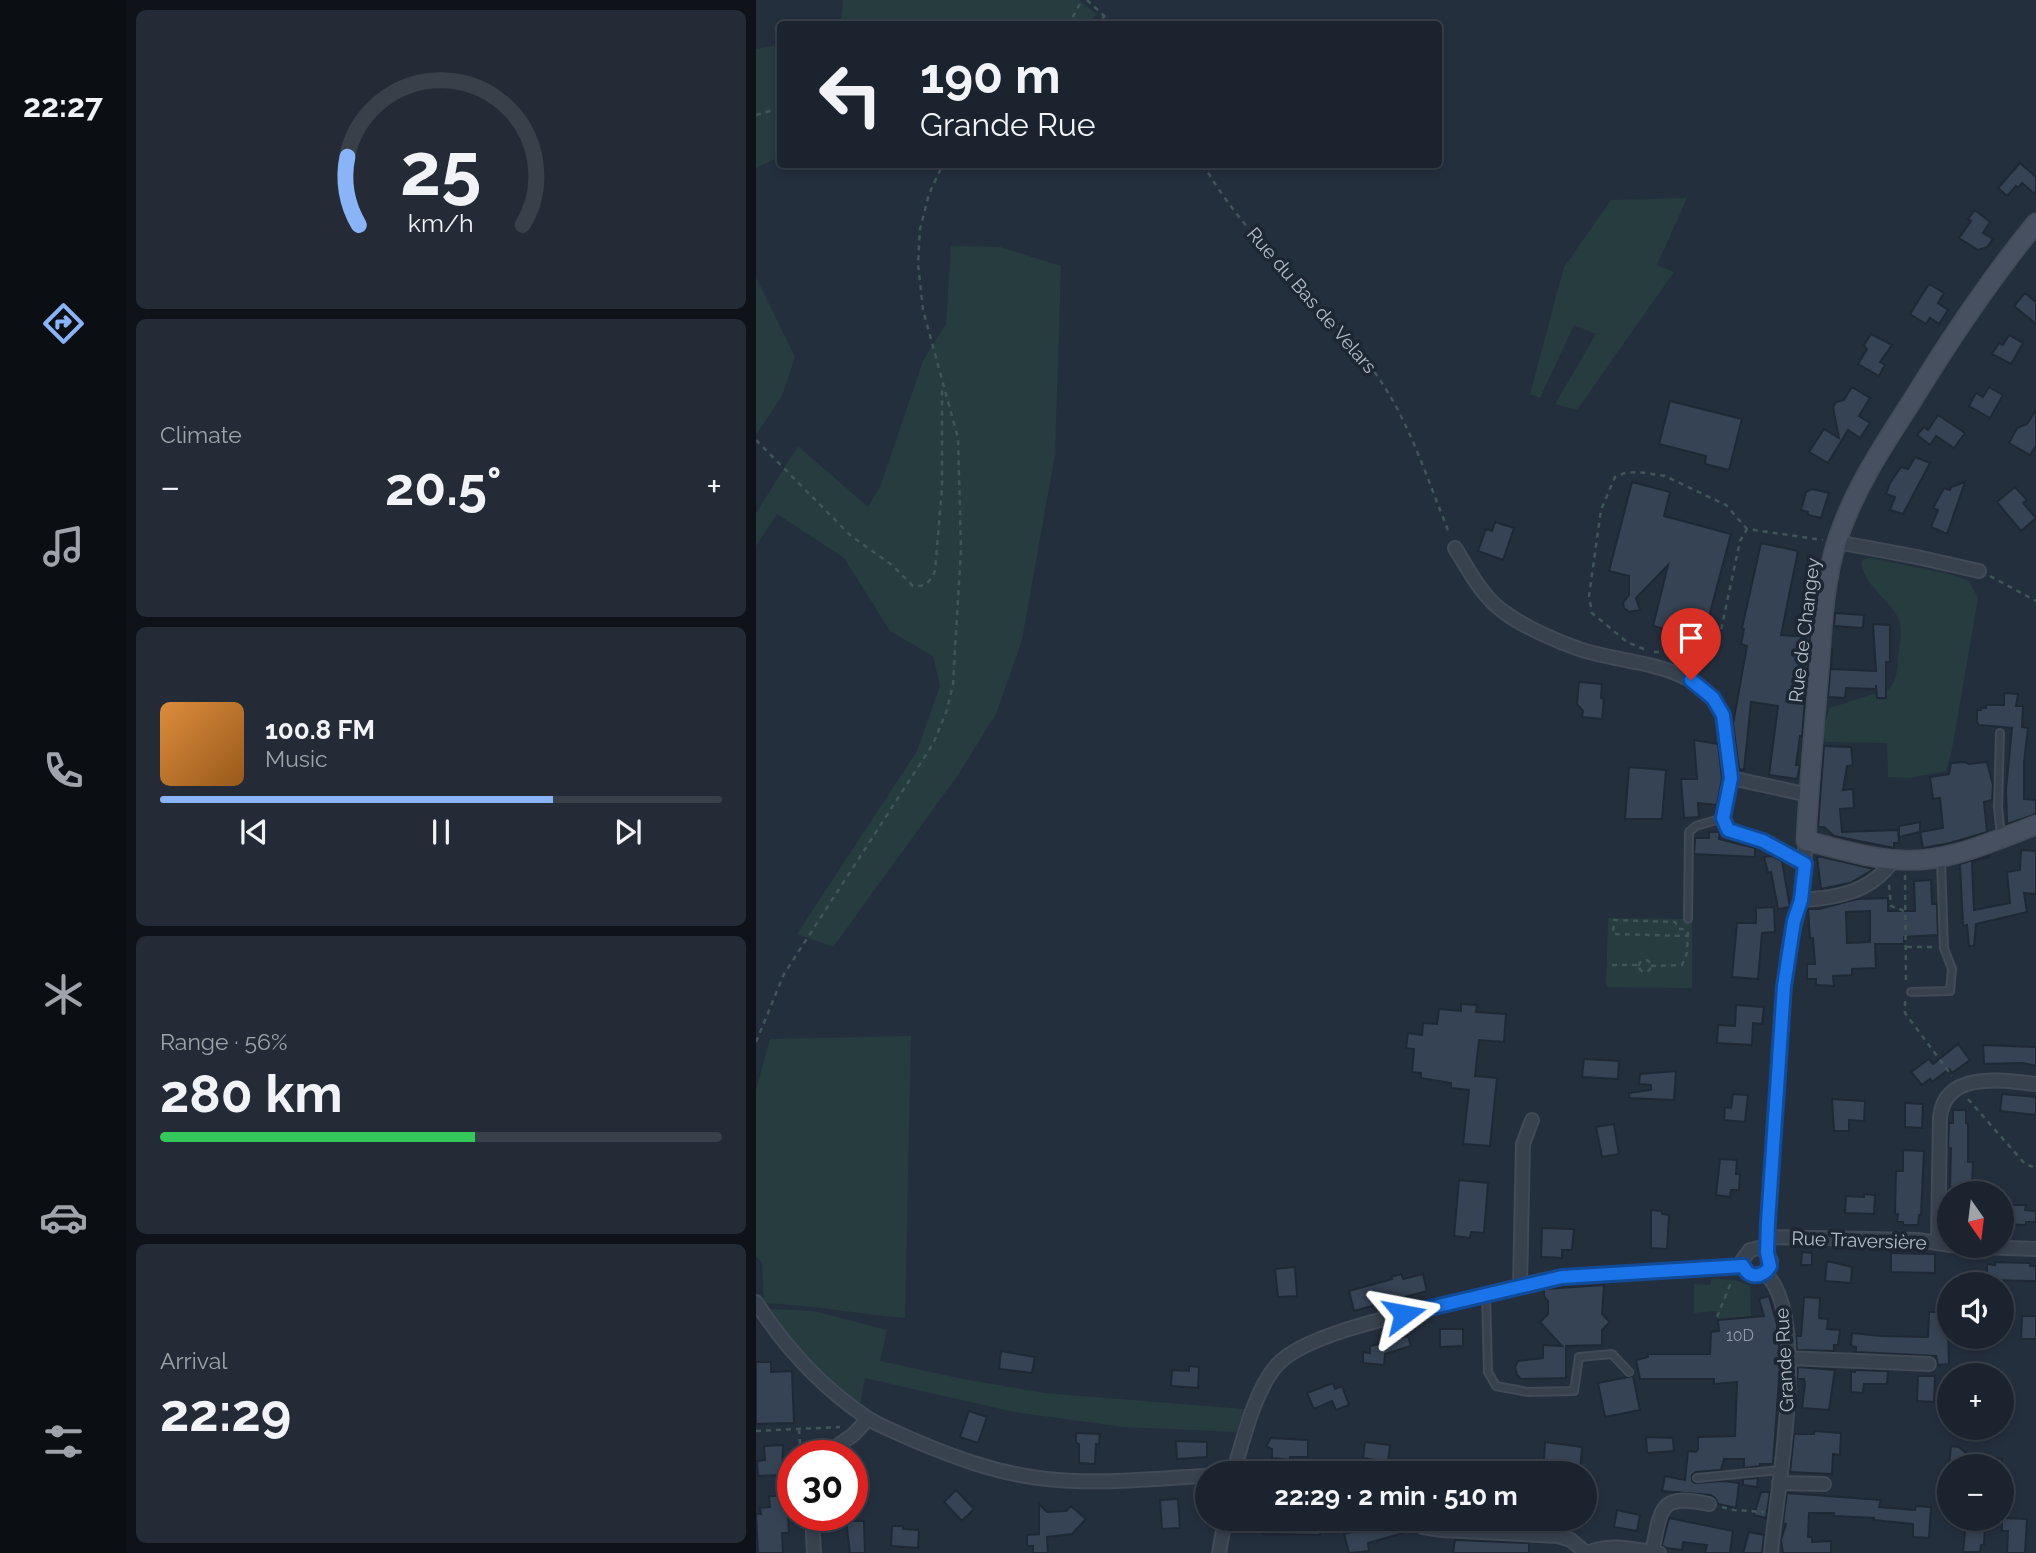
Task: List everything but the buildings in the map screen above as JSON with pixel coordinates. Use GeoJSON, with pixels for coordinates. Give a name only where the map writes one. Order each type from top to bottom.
{"type":"FeatureCollection","features":[{"type":"Feature","properties":{"kind":"street","name":"Rue de Changey"},"geometry":{"type":"LineString","coordinates":[[1806,841],[1828,579],[1837,542],[1851,504],[1873,462],[1966,314],[2036,223]]}},
{"type":"Feature","properties":{"kind":"street"},"geometry":{"type":"LineString","coordinates":[[1837,542],[1917,556],[1979,572]]}},
{"type":"Feature","properties":{"kind":"street"},"geometry":{"type":"LineString","coordinates":[[1455,548],[1483,591],[1511,617],[1581,650],[1661,669],[1704,688],[1723,715],[1731,778],[1723,818],[1728,830],[1763,841],[1805,864]]}},
{"type":"Feature","properties":{"kind":"street"},"geometry":{"type":"LineString","coordinates":[[1731,778],[1809,795]]}},
{"type":"Feature","properties":{"kind":"street"},"geometry":{"type":"LineString","coordinates":[[1238,1461],[1262,1391],[1272,1372],[1287,1356],[1309,1343],[1348,1330],[1486,1294],[1562,1277],[1737,1266],[1752,1275],[1765,1273],[1771,1261],[1767,1252],[1784,986],[1790,942],[1801,900],[1806,841],[1890,865],[1941,858],[2036,825]]}},
{"type":"Feature","properties":{"kind":"street"},"geometry":{"type":"LineString","coordinates":[[1801,900],[1854,892],[1870,884],[1890,865]]}},
{"type":"Feature","properties":{"kind":"street"},"geometry":{"type":"LineString","coordinates":[[1943,1181],[1941,1111],[1947,1096],[1959,1086],[1986,1081],[2036,1084]]}},
{"type":"Feature","properties":{"kind":"street"},"geometry":{"type":"LineString","coordinates":[[1520,1286],[1523,1144],[1532,1120]]}},
{"type":"Feature","properties":{"kind":"street","name":"Rue Traversière"},"geometry":{"type":"LineString","coordinates":[[1768,1237],[1918,1240],[1937,1243]]}},
{"type":"Feature","properties":{"kind":"street"},"geometry":{"type":"LineString","coordinates":[[1737,1266],[1750,1250],[1759,1248],[1767,1252]]}},
{"type":"Feature","properties":{"kind":"street"},"geometry":{"type":"LineString","coordinates":[[2014,1248],[2036,1249]]}},
{"type":"Feature","properties":{"kind":"street","name":"Grande Rue"},"geometry":{"type":"LineString","coordinates":[[1765,1273],[1775,1285],[1782,1302],[1789,1412],[1771,1553]]}},
{"type":"Feature","properties":{"kind":"street"},"geometry":{"type":"LineString","coordinates":[[756,1302],[777,1335],[802,1362],[868,1419],[960,1459],[1023,1476],[1069,1481],[1195,1476]]}},
{"type":"Feature","properties":{"kind":"street"},"geometry":{"type":"LineString","coordinates":[[1787,1358],[1929,1364]]}},
{"type":"Feature","properties":{"kind":"street"},"geometry":{"type":"LineString","coordinates":[[846,1440],[868,1419]]}},
{"type":"Feature","properties":{"kind":"street"},"geometry":{"type":"LineString","coordinates":[[1780,1477],[1824,1484]]}},
{"type":"Feature","properties":{"kind":"street"},"geometry":{"type":"LineString","coordinates":[[1461,1531],[1558,1536],[1576,1543],[1587,1553],[1600,1548],[1610,1548],[1656,1553],[1659,1520],[1668,1503],[1681,1499],[1709,1504]]}},
{"type":"Feature","properties":{"kind":"street"},"geometry":{"type":"LineString","coordinates":[[813,1531],[814,1553]]}},
{"type":"Feature","properties":{"kind":"street"},"geometry":{"type":"LineString","coordinates":[[1219,1553],[1223,1531]]}},
{"type":"Feature","properties":{"kind":"lane"},"geometry":{"type":"LineString","coordinates":[[2000,733],[1998,807],[2001,838]]}},
{"type":"Feature","properties":{"kind":"lane"},"geometry":{"type":"LineString","coordinates":[[1688,919],[1689,832],[1696,826],[1723,818]]}},
{"type":"Feature","properties":{"kind":"lane"},"geometry":{"type":"LineString","coordinates":[[1911,992],[1950,991],[1952,970],[1944,948],[1941,858]]}},
{"type":"Feature","properties":{"kind":"lane"},"geometry":{"type":"LineString","coordinates":[[1486,1294],[1488,1372],[1496,1386],[1528,1392],[1574,1391],[1579,1357],[1612,1354],[1629,1371]]}},
{"type":"Feature","properties":{"kind":"lane"},"geometry":{"type":"LineString","coordinates":[[1697,1478],[1780,1477]]}},
{"type":"Feature","properties":{"kind":"path"},"geometry":{"type":"LineString","coordinates":[[1071,21],[1082,0]]}},
{"type":"Feature","properties":{"kind":"path"},"geometry":{"type":"LineString","coordinates":[[1087,0],[1110,21]]}},
{"type":"Feature","properties":{"kind":"path"},"geometry":{"type":"LineString","coordinates":[[1098,21],[1105,16]]}},
{"type":"Feature","properties":{"kind":"path"},"geometry":{"type":"LineString","coordinates":[[756,115],[777,109]]}},
{"type":"Feature","properties":{"kind":"path"},"geometry":{"type":"LineString","coordinates":[[756,1042],[784,974],[933,744],[947,710],[953,684],[961,549],[958,438],[923,310],[918,264],[920,229],[929,194],[941,168]]}},
{"type":"Feature","properties":{"kind":"path","name":"Rue du Bas de Velars"},"geometry":{"type":"LineString","coordinates":[[1205,168],[1215,186],[1258,238],[1340,328],[1372,368],[1396,405],[1418,449],[1455,548]]}},
{"type":"Feature","properties":{"kind":"path"},"geometry":{"type":"LineString","coordinates":[[756,440],[851,536],[892,565],[913,586],[921,586],[929,582],[935,570],[942,488],[942,379]]}},
{"type":"Feature","properties":{"kind":"path"},"geometry":{"type":"LineString","coordinates":[[1690,656],[1678,652],[1647,650],[1627,642],[1592,613],[1590,596],[1601,510],[1615,477],[1639,472],[1665,476],[1726,505],[1747,528],[1837,542]]}},
{"type":"Feature","properties":{"kind":"path"},"geometry":{"type":"LineString","coordinates":[[1661,669],[1690,656],[1717,649],[1740,541],[1747,528]]}},
{"type":"Feature","properties":{"kind":"path"},"geometry":{"type":"LineString","coordinates":[[1979,572],[2036,601]]}},
{"type":"Feature","properties":{"kind":"path"},"geometry":{"type":"LineString","coordinates":[[1890,865],[1891,906],[1906,914]]}},
{"type":"Feature","properties":{"kind":"path"},"geometry":{"type":"LineString","coordinates":[[1906,880],[1906,986]]}},
{"type":"Feature","properties":{"kind":"path"},"geometry":{"type":"LineString","coordinates":[[1651,965],[1682,965],[1687,953],[1688,919]]}},
{"type":"Feature","properties":{"kind":"path"},"geometry":{"type":"LineString","coordinates":[[1688,929],[1679,929],[1675,922],[1614,920],[1613,934],[1688,936]]}},
{"type":"Feature","properties":{"kind":"path"},"geometry":{"type":"LineString","coordinates":[[1907,947],[1937,947]]}},
{"type":"Feature","properties":{"kind":"path"},"geometry":{"type":"LineString","coordinates":[[1612,965],[1639,965],[1647,960],[1651,965]]}},
{"type":"Feature","properties":{"kind":"path"},"geometry":{"type":"LineString","coordinates":[[1639,965],[1644,972],[1650,969],[1651,965]]}},
{"type":"Feature","properties":{"kind":"path"},"geometry":{"type":"LineString","coordinates":[[1905,1000],[1905,1013],[1975,1108],[2025,1164],[2036,1168]]}},
{"type":"Feature","properties":{"kind":"path"},"geometry":{"type":"LineString","coordinates":[[1717,1317],[1737,1266]]}},
{"type":"Feature","properties":{"kind":"path"},"geometry":{"type":"LineString","coordinates":[[756,1431],[838,1428],[868,1419]]}},
{"type":"Feature","properties":{"kind":"path"},"geometry":{"type":"LineString","coordinates":[[799,1429],[800,1440]]}},
{"type":"Feature","properties":{"kind":"path"},"geometry":{"type":"LineString","coordinates":[[1709,1504],[1734,1510],[1774,1513]]}},
{"type":"Feature","properties":{"kind":"green space"},"geometry":{"type":"Polygon","coordinates":[[[843,0],[1079,0],[1097,15],[1088,21],[841,21],[843,0]]]}},
{"type":"Feature","properties":{"kind":"green space"},"geometry":{"type":"Polygon","coordinates":[[[777,46],[777,158],[756,168],[756,49],[777,46]]]}},
{"type":"Feature","properties":{"kind":"green space"},"geometry":{"type":"Polygon","coordinates":[[[1687,198],[1657,265],[1674,272],[1577,410],[1555,404],[1596,334],[1574,325],[1540,398],[1530,394],[1564,267],[1611,200],[1687,198]]]}},
{"type":"Feature","properties":{"kind":"green space"},"geometry":{"type":"Polygon","coordinates":[[[951,246],[1000,247],[1061,266],[1055,454],[1022,640],[996,714],[958,775],[833,947],[797,934],[917,751],[940,686],[933,656],[890,631],[844,558],[777,514],[756,546],[756,513],[798,446],[868,507],[880,487],[923,361],[946,324],[951,246]]]}},
{"type":"Feature","properties":{"kind":"green space"},"geometry":{"type":"Polygon","coordinates":[[[756,277],[795,357],[782,396],[756,435],[756,277]]]}},
{"type":"Feature","properties":{"kind":"green space"},"geometry":{"type":"Polygon","coordinates":[[[1869,558],[1949,574],[1969,581],[1978,598],[1946,771],[1908,778],[1888,777],[1887,743],[1825,742],[1824,730],[1830,708],[1889,689],[1896,675],[1900,624],[1863,570],[1861,561],[1869,558]]]}},
{"type":"Feature","properties":{"kind":"green space"},"geometry":{"type":"Polygon","coordinates":[[[1608,918],[1692,921],[1692,988],[1606,987],[1608,918]]]}},
{"type":"Feature","properties":{"kind":"green space"},"geometry":{"type":"Polygon","coordinates":[[[911,1036],[905,1318],[764,1303],[762,1262],[756,1257],[756,1090],[770,1039],[911,1036]]]}},
{"type":"Feature","properties":{"kind":"green space"},"geometry":{"type":"Polygon","coordinates":[[[1712,1278],[1738,1281],[1750,1286],[1751,1317],[1718,1320],[1716,1311],[1694,1313],[1694,1284],[1710,1285],[1712,1278]]]}},
{"type":"Feature","properties":{"kind":"green space"},"geometry":{"type":"Polygon","coordinates":[[[768,1309],[814,1311],[887,1330],[880,1361],[963,1379],[1044,1393],[1244,1409],[1237,1432],[1123,1427],[1014,1412],[865,1378],[860,1405],[796,1347],[768,1309]]]}},
{"type":"Feature","properties":{"kind":"route"},"geometry":{"type":"LineString","coordinates":[[1404,1314],[1562,1277],[1743,1266],[1748,1273],[1756,1276],[1765,1273],[1770,1266],[1767,1252],[1768,1222],[1784,986],[1794,921],[1801,900],[1805,864],[1763,841],[1728,830],[1723,818],[1731,778],[1723,715],[1704,688],[1691,680]]}}]}
